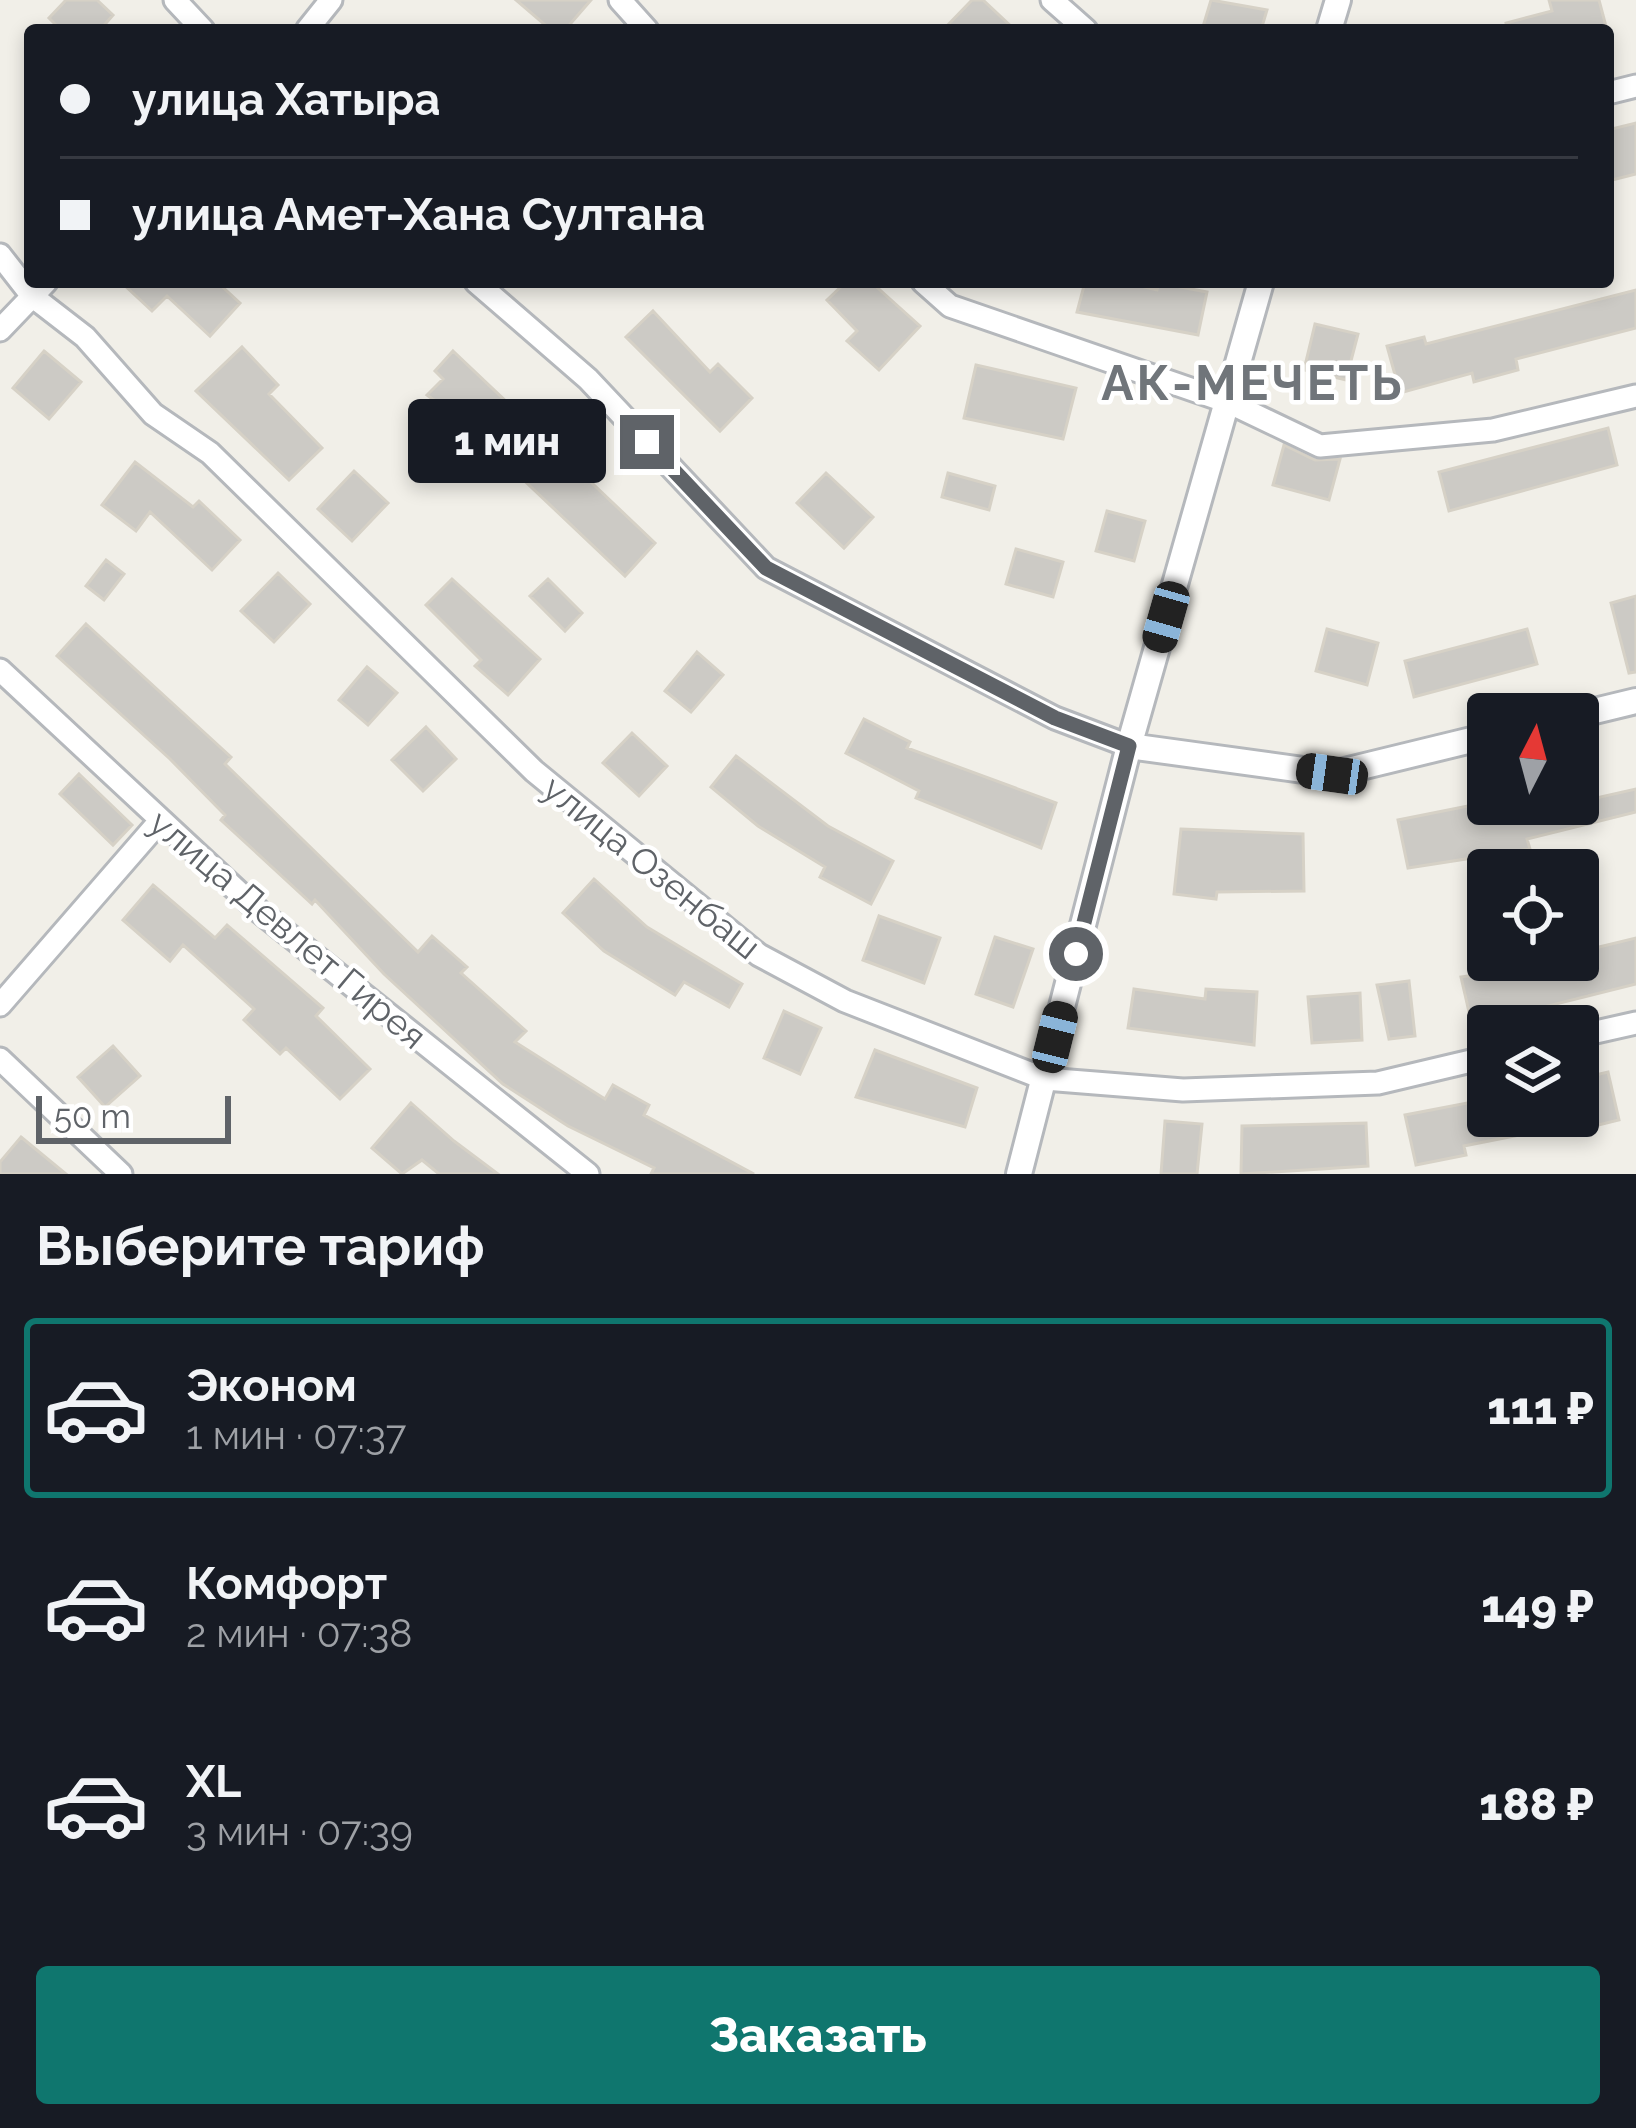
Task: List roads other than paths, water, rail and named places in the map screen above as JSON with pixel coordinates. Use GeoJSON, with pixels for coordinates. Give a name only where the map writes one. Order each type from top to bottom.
{"type":"FeatureCollection","features":[{"type":"Feature","properties":{"kind":"street"},"geometry":{"type":"LineString","coordinates":[[175,0],[197,24]]}},
{"type":"Feature","properties":{"kind":"street"},"geometry":{"type":"LineString","coordinates":[[312,24],[331,0]]}},
{"type":"Feature","properties":{"kind":"street"},"geometry":{"type":"LineString","coordinates":[[620,0],[642,24]]}},
{"type":"Feature","properties":{"kind":"street"},"geometry":{"type":"LineString","coordinates":[[1052,0],[1079,24]]}},
{"type":"Feature","properties":{"kind":"street","name":"улица Озенбаш"},"geometry":{"type":"LineString","coordinates":[[0,255],[24,276]]}},
{"type":"Feature","properties":{"kind":"street"},"geometry":{"type":"LineString","coordinates":[[483,288],[588,380],[766,568],[1055,718],[1129,746],[1332,774],[1467,741]]}},
{"type":"Feature","properties":{"kind":"street"},"geometry":{"type":"LineString","coordinates":[[929,288],[950,306],[1228,402],[1320,446],[1493,430],[1636,396]]}},
{"type":"Feature","properties":{"kind":"street"},"geometry":{"type":"LineString","coordinates":[[1019,1174],[1129,746],[1259,288]]}},
{"type":"Feature","properties":{"kind":"street"},"geometry":{"type":"LineString","coordinates":[[0,330],[39,289]]}},
{"type":"Feature","properties":{"kind":"street","name":"улица Озенбаш"},"geometry":{"type":"LineString","coordinates":[[39,289],[153,414],[210,453],[534,771],[698,910],[759,955],[845,1001],[1045,1078],[1183,1090],[1378,1083],[1467,1062]]}},
{"type":"Feature","properties":{"kind":"street","name":"улица Девлет Гирея"},"geometry":{"type":"LineString","coordinates":[[0,670],[158,822],[260,912],[588,1174]]}},
{"type":"Feature","properties":{"kind":"street"},"geometry":{"type":"LineString","coordinates":[[1599,710],[1636,701]]}},
{"type":"Feature","properties":{"kind":"street"},"geometry":{"type":"LineString","coordinates":[[0,1006],[158,822]]}},
{"type":"Feature","properties":{"kind":"street"},"geometry":{"type":"LineString","coordinates":[[1599,1031],[1636,1022]]}},
{"type":"Feature","properties":{"kind":"street"},"geometry":{"type":"LineString","coordinates":[[0,1059],[122,1174]]}},
{"type":"Feature","properties":{"kind":"district","name":"АК-МЕЧЕТЬ"},"geometry":{"type":"Point","coordinates":[1253,383]}}]}
